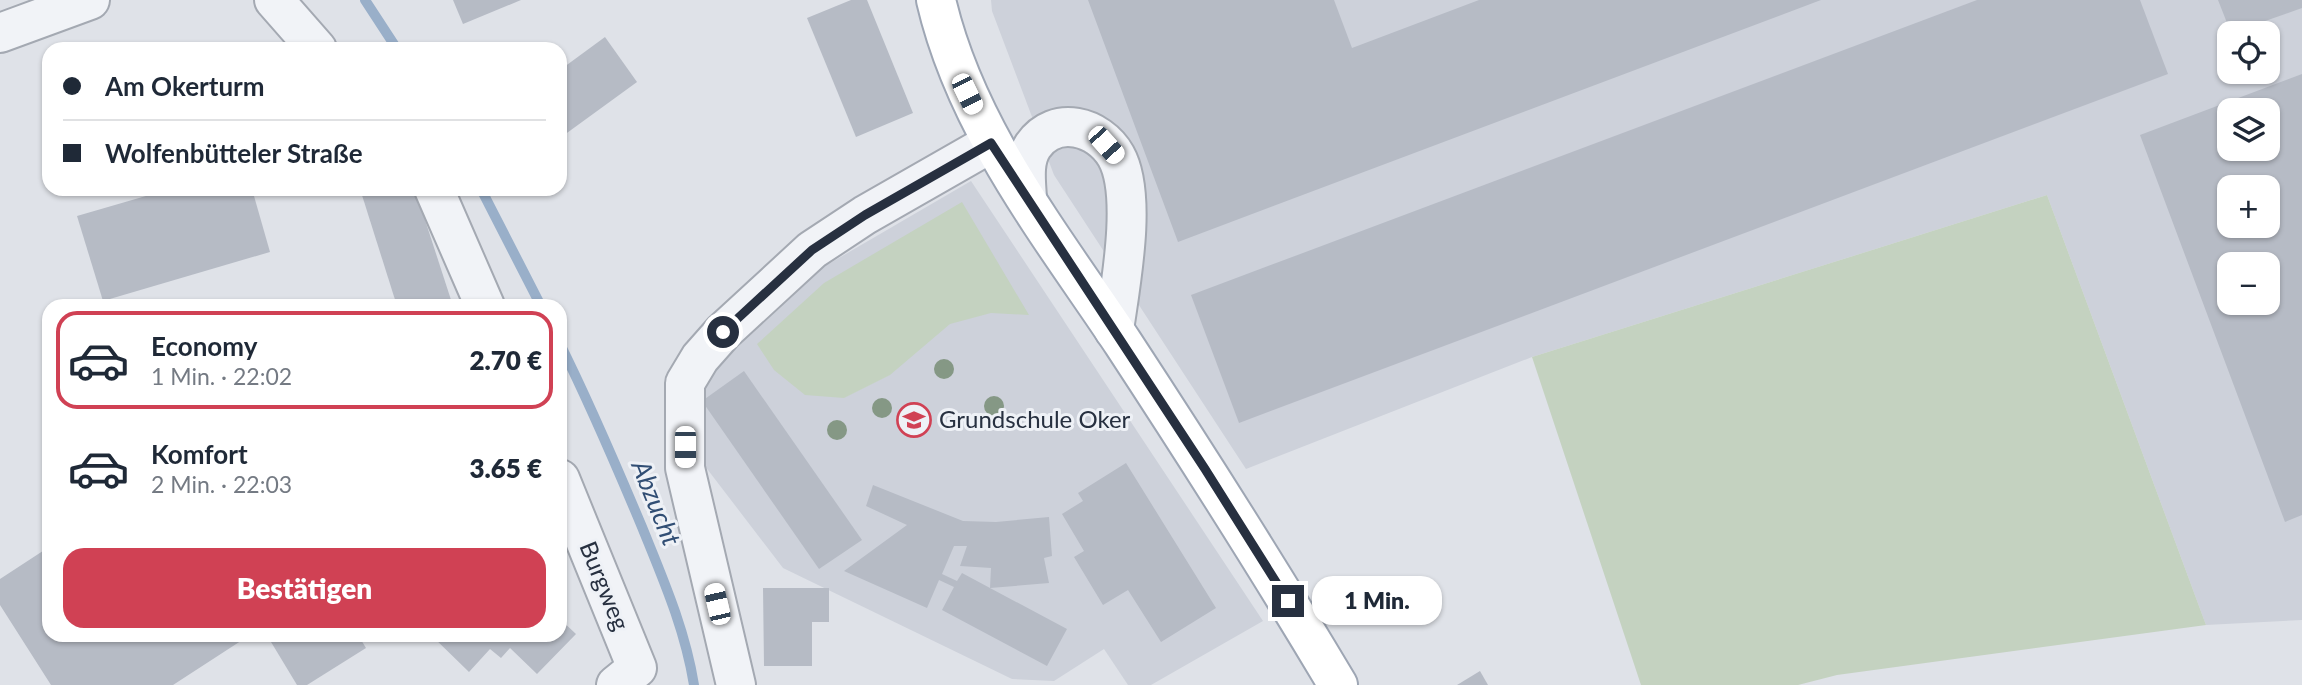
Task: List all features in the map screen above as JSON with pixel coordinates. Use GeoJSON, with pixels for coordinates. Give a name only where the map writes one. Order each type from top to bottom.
{"type":"FeatureCollection","features":[{"type":"Feature","properties":{"kind":"main road"},"geometry":{"type":"LineString","coordinates":[[936,0],[949,48],[991,143],[1212,480],[1338,685]]}},
{"type":"Feature","properties":{"kind":"street"},"geometry":{"type":"LineString","coordinates":[[0,33],[90,0]]}},
{"type":"Feature","properties":{"kind":"street"},"geometry":{"type":"LineString","coordinates":[[274,0],[311,42]]}},
{"type":"Feature","properties":{"kind":"street"},"geometry":{"type":"LineString","coordinates":[[1027,198],[1025,172],[1032,147],[1050,130],[1073,126],[1095,133],[1116,157],[1125,188],[1125,248],[1114,330]]}},
{"type":"Feature","properties":{"kind":"street"},"geometry":{"type":"LineString","coordinates":[[736,685],[685,468],[685,383],[700,358],[723,332],[812,250],[865,215],[991,143]]}},
{"type":"Feature","properties":{"kind":"street"},"geometry":{"type":"LineString","coordinates":[[437,196],[482,299]]}},
{"type":"Feature","properties":{"kind":"street","name":"Burgweg"},"geometry":{"type":"LineString","coordinates":[[567,496],[637,668],[616,685]]}},
{"type":"Feature","properties":{"kind":"shaded area"},"geometry":{"type":"Polygon","coordinates":[[[991,0],[2302,0],[2302,620],[2206,625],[2047,195],[1532,357],[1246,469],[1054,175],[992,11],[991,0]]]}},
{"type":"Feature","properties":{"kind":"shaded area","name":"Grundschule Oker"},"geometry":{"type":"Polygon","coordinates":[[[971,181],[1263,621],[1151,685],[1128,685],[1104,649],[1054,681],[1012,679],[783,568],[698,457],[700,383],[820,269],[971,181]]]}},
{"type":"Feature","properties":{"kind":"green space"},"geometry":{"type":"Polygon","coordinates":[[[2047,195],[2206,625],[1837,675],[1798,685],[1641,685],[1532,357],[2047,195]]]}},
{"type":"Feature","properties":{"kind":"green space"},"geometry":{"type":"Polygon","coordinates":[[[962,202],[1029,315],[991,313],[950,324],[890,375],[844,398],[805,395],[774,370],[757,344],[824,283],[962,202]]]}},
{"type":"Feature","properties":{"kind":"building"},"geometry":{"type":"Polygon","coordinates":[[[453,0],[521,0],[463,24],[453,0]]]}},
{"type":"Feature","properties":{"kind":"building"},"geometry":{"type":"Polygon","coordinates":[[[851,0],[867,0],[913,113],[856,137],[807,18],[851,0]]]}},
{"type":"Feature","properties":{"kind":"building"},"geometry":{"type":"Polygon","coordinates":[[[1088,0],[1334,0],[1352,48],[1479,0],[1821,0],[1178,242],[1088,0]]]}},
{"type":"Feature","properties":{"kind":"building"},"geometry":{"type":"Polygon","coordinates":[[[1977,0],[2140,0],[2168,74],[1239,423],[1191,295],[1977,0]]]}},
{"type":"Feature","properties":{"kind":"building"},"geometry":{"type":"Polygon","coordinates":[[[2218,0],[2302,0],[2302,8],[2265,21],[2226,21],[2218,0]]]}},
{"type":"Feature","properties":{"kind":"building"},"geometry":{"type":"Polygon","coordinates":[[[605,37],[637,82],[567,133],[567,65],[605,37]]]}},
{"type":"Feature","properties":{"kind":"building"},"geometry":{"type":"Polygon","coordinates":[[[2302,74],[2302,515],[2285,522],[2140,135],[2217,106],[2217,161],[2280,161],[2280,98],[2238,98],[2302,74]]]}},
{"type":"Feature","properties":{"kind":"building"},"geometry":{"type":"Polygon","coordinates":[[[146,196],[254,196],[270,252],[102,299],[77,216],[146,196]]]}},
{"type":"Feature","properties":{"kind":"building"},"geometry":{"type":"Polygon","coordinates":[[[362,196],[417,196],[451,299],[395,299],[362,196]]]}},
{"type":"Feature","properties":{"kind":"building"},"geometry":{"type":"Polygon","coordinates":[[[744,371],[862,540],[819,569],[702,401],[744,371]]]}},
{"type":"Feature","properties":{"kind":"building"},"geometry":{"type":"Polygon","coordinates":[[[1126,463],[1216,608],[1161,642],[1128,590],[1103,605],[1074,557],[1084,551],[1062,514],[1083,501],[1078,493],[1126,463]]]}},
{"type":"Feature","properties":{"kind":"building"},"geometry":{"type":"Polygon","coordinates":[[[873,485],[963,521],[996,522],[1049,517],[1052,556],[1044,558],[1049,583],[990,588],[1067,629],[1047,666],[942,610],[954,587],[939,580],[927,608],[844,571],[907,525],[866,506],[873,485]],[[954,546],[942,574],[957,581],[962,573],[990,588],[991,568],[960,566],[967,546],[954,546]]]}},
{"type":"Feature","properties":{"kind":"building"},"geometry":{"type":"Polygon","coordinates":[[[42,552],[42,642],[239,642],[173,685],[51,685],[0,605],[0,579],[42,552]]]}},
{"type":"Feature","properties":{"kind":"building"},"geometry":{"type":"Polygon","coordinates":[[[763,588],[829,588],[829,622],[812,622],[812,666],[764,666],[763,588]]]}},
{"type":"Feature","properties":{"kind":"building"},"geometry":{"type":"Polygon","coordinates":[[[567,626],[576,634],[537,674],[510,648],[501,658],[490,649],[469,672],[438,642],[567,642],[567,626]]]}},
{"type":"Feature","properties":{"kind":"building"},"geometry":{"type":"Polygon","coordinates":[[[271,642],[362,642],[366,648],[307,685],[297,685],[271,642]]]}},
{"type":"Feature","properties":{"kind":"building"},"geometry":{"type":"Polygon","coordinates":[[[1480,671],[1488,685],[1457,685],[1480,671]]]}},
{"type":"Feature","properties":{"kind":"waterway","name":"Abzucht"},"geometry":{"type":"LineString","coordinates":[[365,0],[392,42]]}},
{"type":"Feature","properties":{"kind":"waterway","name":"Abzucht"},"geometry":{"type":"LineString","coordinates":[[485,196],[537,299]]}},
{"type":"Feature","properties":{"kind":"waterway","name":"Abzucht"},"geometry":{"type":"LineString","coordinates":[[567,358],[658,566],[679,624],[694,685]]}},
{"type":"Feature","properties":{"kind":"place","name":"Grundschule Oker"},"geometry":{"type":"Point","coordinates":[914,420]}},
{"type":"Feature","properties":{"kind":"route"},"geometry":{"type":"LineString","coordinates":[[723,332],[812,250],[865,215],[991,143],[1205,469],[1288,601]]}}]}
